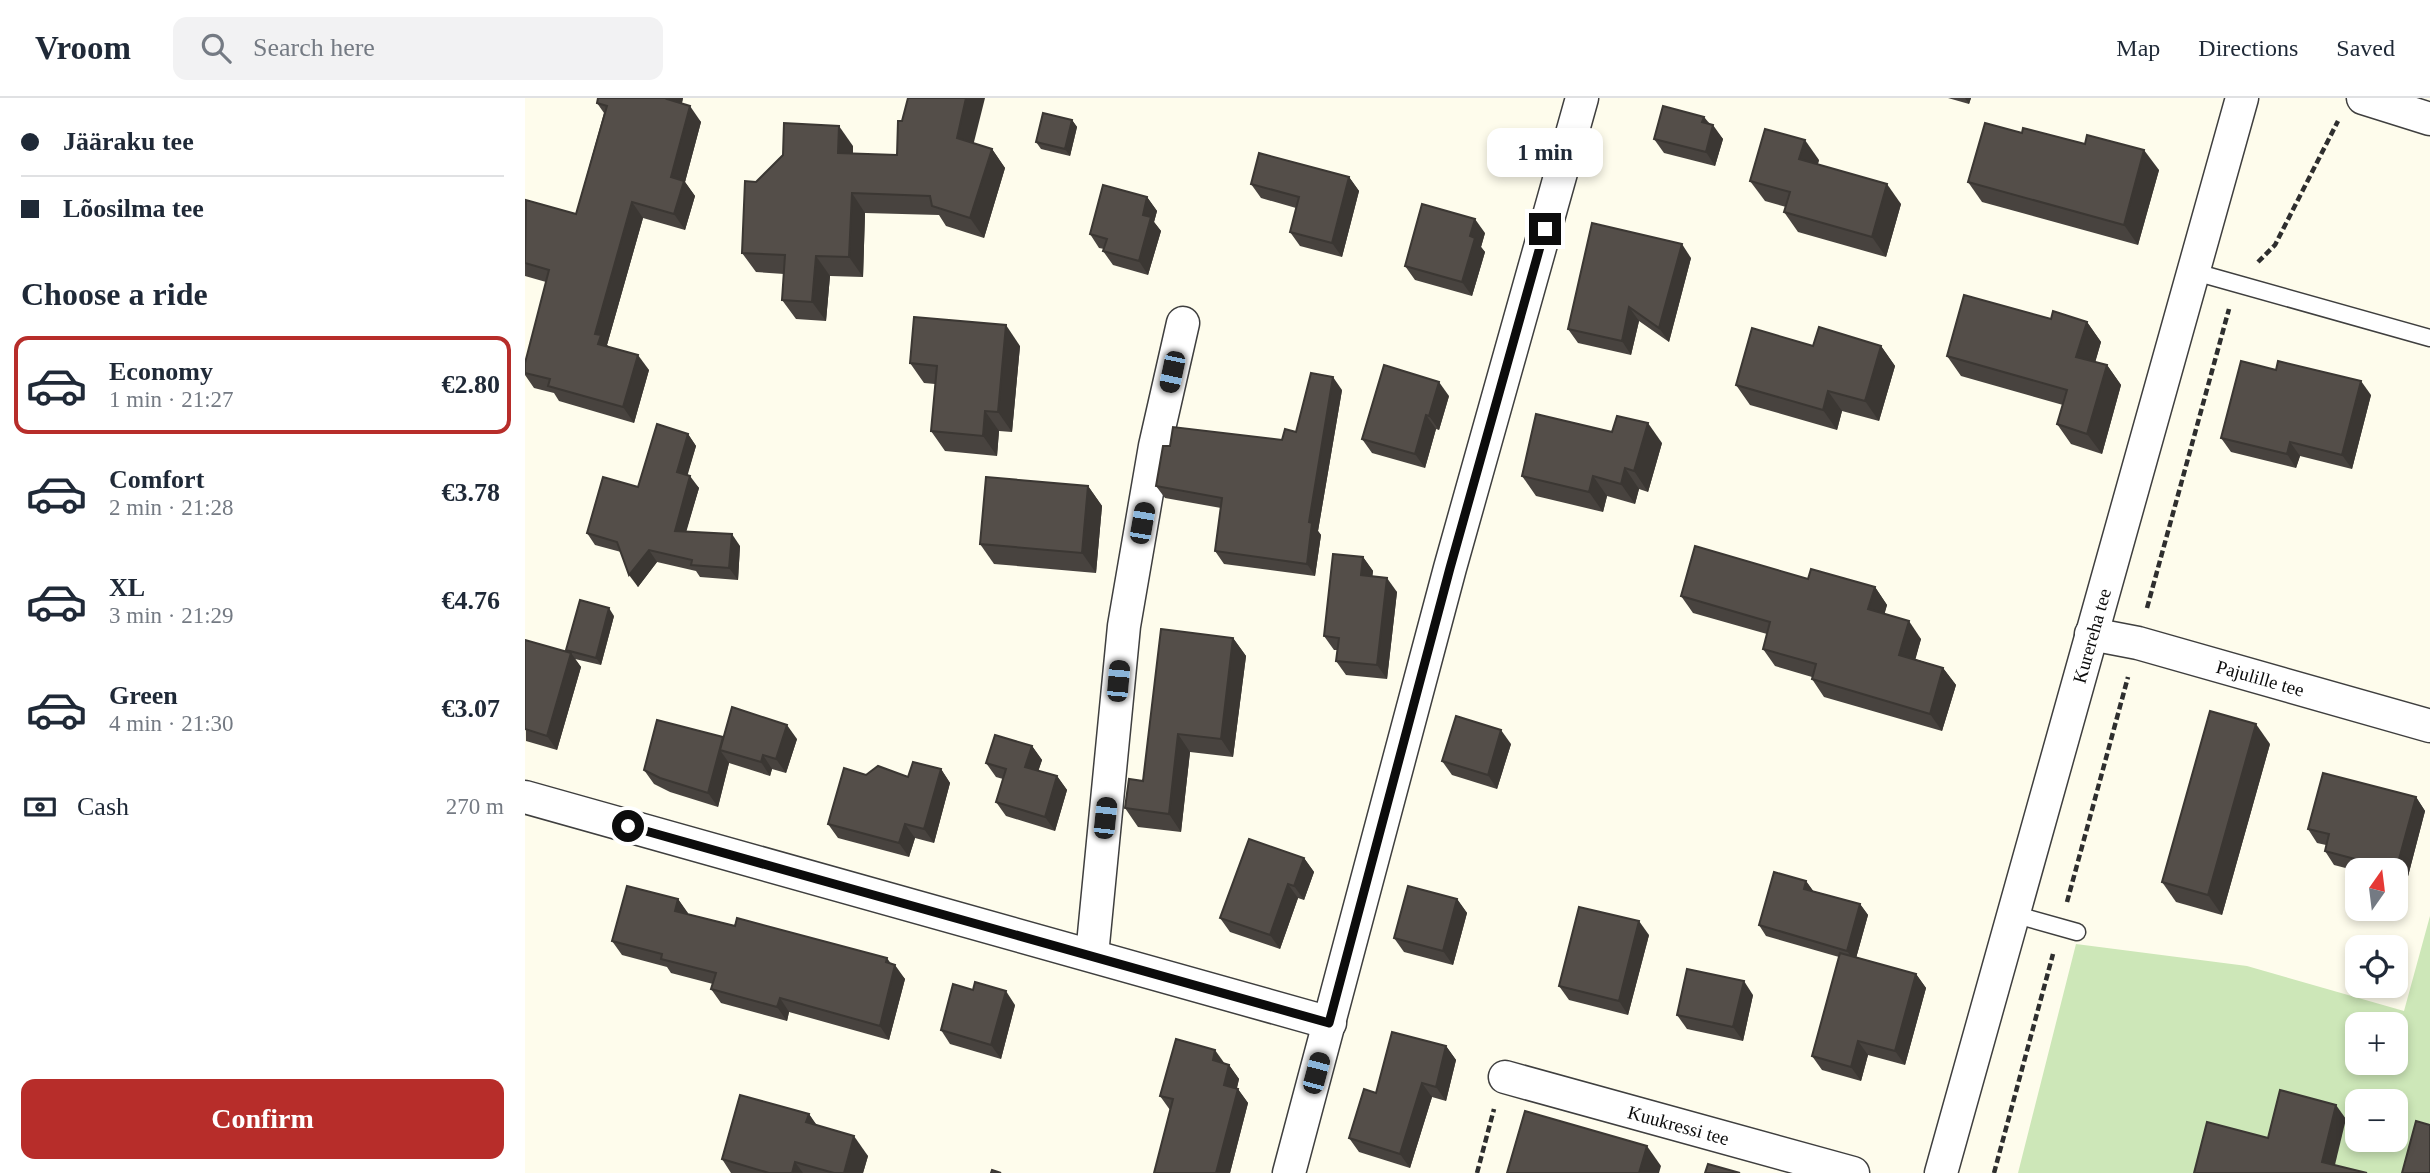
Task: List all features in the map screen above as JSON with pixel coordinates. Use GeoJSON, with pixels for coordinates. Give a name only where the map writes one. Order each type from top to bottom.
{"type":"FeatureCollection","features":[{"type":"Feature","properties":{"kind":"street"},"geometry":{"type":"LineString","coordinates":[[1289,1173],[1450,568],[1581,98]]}},
{"type":"Feature","properties":{"kind":"street","name":"Kurereha tee"},"geometry":{"type":"LineString","coordinates":[[1941,1173],[2242,98]]}},
{"type":"Feature","properties":{"kind":"street"},"geometry":{"type":"LineString","coordinates":[[2353,104],[2430,119]]}},
{"type":"Feature","properties":{"kind":"street"},"geometry":{"type":"LineString","coordinates":[[1091,956],[1123,626],[1156,446],[1183,323]]}},
{"type":"Feature","properties":{"kind":"street","name":"Pajulille tee"},"geometry":{"type":"LineString","coordinates":[[2091,634],[2138,643],[2430,726]]}},
{"type":"Feature","properties":{"kind":"street"},"geometry":{"type":"LineString","coordinates":[[525,797],[1329,1023]]}},
{"type":"Feature","properties":{"kind":"street","name":"Kuukressi tee"},"geometry":{"type":"LineString","coordinates":[[1505,1077],[1853,1173]]}},
{"type":"Feature","properties":{"kind":"lane"},"geometry":{"type":"LineString","coordinates":[[2195,272],[2430,338]]}},
{"type":"Feature","properties":{"kind":"lane"},"geometry":{"type":"LineString","coordinates":[[2013,914],[2077,932]]}},
{"type":"Feature","properties":{"kind":"path"},"geometry":{"type":"LineString","coordinates":[[1994,1173],[2236,283],[2275,245],[2353,104]]}},
{"type":"Feature","properties":{"kind":"green space"},"geometry":{"type":"Polygon","coordinates":[[[2430,916],[2430,1173],[2018,1173],[2076,944],[2247,966],[2345,994],[2345,998],[2359,998],[2404,1011],[2430,916]]]}},
{"type":"Feature","properties":{"kind":"building"},"geometry":{"type":"Polygon","coordinates":[[[598,98],[668,98],[690,106],[671,177],[684,181],[674,214],[632,202],[595,334],[601,335],[598,344],[638,355],[623,407],[548,386],[550,379],[525,373],[525,363],[549,270],[525,263],[526,200],[576,214],[607,106],[597,103],[598,98]]]}},
{"type":"Feature","properties":{"kind":"building"},"geometry":{"type":"Polygon","coordinates":[[[908,98],[966,98],[957,138],[992,149],[970,218],[932,206],[930,196],[852,193],[849,257],[816,256],[812,302],[782,300],[785,255],[742,253],[745,181],[756,182],[783,155],[784,123],[839,126],[838,153],[897,155],[898,121],[902,121],[908,98]]]}},
{"type":"Feature","properties":{"kind":"building"},"geometry":{"type":"Polygon","coordinates":[[[1663,106],[1704,117],[1702,122],[1713,125],[1706,152],[1654,139],[1663,106]]]}},
{"type":"Feature","properties":{"kind":"building"},"geometry":{"type":"Polygon","coordinates":[[[1043,113],[1072,120],[1065,149],[1036,142],[1043,113]]]}},
{"type":"Feature","properties":{"kind":"building"},"geometry":{"type":"Polygon","coordinates":[[[1985,123],[2022,133],[2023,128],[2085,144],[2087,135],[2144,150],[2124,225],[1968,182],[1985,123]]]}},
{"type":"Feature","properties":{"kind":"building"},"geometry":{"type":"Polygon","coordinates":[[[1765,129],[1805,140],[1799,159],[1887,184],[1872,237],[1784,212],[1790,192],[1750,181],[1765,129]]]}},
{"type":"Feature","properties":{"kind":"building"},"geometry":{"type":"Polygon","coordinates":[[[1259,153],[1349,177],[1332,243],[1290,232],[1299,197],[1251,184],[1259,153]]]}},
{"type":"Feature","properties":{"kind":"building"},"geometry":{"type":"Polygon","coordinates":[[[1103,185],[1147,197],[1143,215],[1151,217],[1139,261],[1103,251],[1107,239],[1090,234],[1103,185]]]}},
{"type":"Feature","properties":{"kind":"building"},"geometry":{"type":"Polygon","coordinates":[[[1422,204],[1475,219],[1470,236],[1475,238],[1462,282],[1405,266],[1422,204]]]}},
{"type":"Feature","properties":{"kind":"building"},"geometry":{"type":"Polygon","coordinates":[[[1592,223],[1682,244],[1659,328],[1629,307],[1622,341],[1568,329],[1592,223]]]}},
{"type":"Feature","properties":{"kind":"building"},"geometry":{"type":"Polygon","coordinates":[[[1964,295],[2051,319],[2053,311],[2087,322],[2076,357],[2107,365],[2087,434],[2057,424],[2067,390],[1947,356],[1964,295]]]}},
{"type":"Feature","properties":{"kind":"building"},"geometry":{"type":"Polygon","coordinates":[[[914,317],[1006,325],[998,412],[985,411],[983,436],[931,431],[937,366],[910,363],[914,317]]]}},
{"type":"Feature","properties":{"kind":"building"},"geometry":{"type":"Polygon","coordinates":[[[1819,327],[1881,346],[1865,401],[1828,391],[1823,410],[1736,385],[1752,328],[1813,346],[1819,327]]]}},
{"type":"Feature","properties":{"kind":"building"},"geometry":{"type":"Polygon","coordinates":[[[2241,361],[2276,370],[2278,361],[2361,381],[2342,455],[2290,442],[2287,454],[2221,438],[2241,361]]]}},
{"type":"Feature","properties":{"kind":"building"},"geometry":{"type":"Polygon","coordinates":[[[1384,365],[1439,382],[1415,454],[1362,439],[1384,365]]]}},
{"type":"Feature","properties":{"kind":"building"},"geometry":{"type":"Polygon","coordinates":[[[1311,373],[1333,377],[1309,522],[1312,523],[1307,564],[1215,551],[1222,498],[1156,486],[1163,446],[1170,446],[1173,427],[1282,440],[1285,429],[1296,432],[1311,373]]]}},
{"type":"Feature","properties":{"kind":"building"},"geometry":{"type":"Polygon","coordinates":[[[1536,414],[1612,432],[1617,416],[1648,423],[1634,471],[1625,468],[1621,484],[1593,476],[1589,492],[1522,476],[1536,414]]]}},
{"type":"Feature","properties":{"kind":"building"},"geometry":{"type":"Polygon","coordinates":[[[657,424],[688,434],[677,472],[690,476],[675,531],[732,534],[729,568],[691,565],[692,560],[649,550],[629,575],[617,542],[587,533],[603,477],[638,487],[657,424]]]}},
{"type":"Feature","properties":{"kind":"building"},"geometry":{"type":"Polygon","coordinates":[[[986,477],[1088,486],[1082,553],[980,544],[986,477]]]}},
{"type":"Feature","properties":{"kind":"building"},"geometry":{"type":"Polygon","coordinates":[[[1695,546],[1808,579],[1811,569],[1875,587],[1868,609],[1909,621],[1899,655],[1943,668],[1930,714],[1812,679],[1816,664],[1763,649],[1770,622],[1681,596],[1695,546]]]}},
{"type":"Feature","properties":{"kind":"building"},"geometry":{"type":"Polygon","coordinates":[[[1333,554],[1363,557],[1361,575],[1387,578],[1377,665],[1336,661],[1339,638],[1324,636],[1333,554]]]}},
{"type":"Feature","properties":{"kind":"building"},"geometry":{"type":"Polygon","coordinates":[[[580,600],[609,608],[596,658],[566,650],[580,600]]]}},
{"type":"Feature","properties":{"kind":"building"},"geometry":{"type":"Polygon","coordinates":[[[1161,629],[1233,638],[1221,739],[1178,734],[1169,814],[1125,808],[1129,779],[1143,781],[1161,629]]]}},
{"type":"Feature","properties":{"kind":"building"},"geometry":{"type":"Polygon","coordinates":[[[525,640],[571,653],[547,736],[525,729],[525,640]]]}},
{"type":"Feature","properties":{"kind":"building"},"geometry":{"type":"Polygon","coordinates":[[[732,707],[787,725],[776,759],[763,755],[761,762],[720,750],[732,707]]]}},
{"type":"Feature","properties":{"kind":"building"},"geometry":{"type":"Polygon","coordinates":[[[2210,711],[2256,724],[2208,895],[2162,882],[2210,711]]]}},
{"type":"Feature","properties":{"kind":"building"},"geometry":{"type":"Polygon","coordinates":[[[1456,716],[1501,730],[1488,775],[1442,761],[1456,716]]]}},
{"type":"Feature","properties":{"kind":"building"},"geometry":{"type":"Polygon","coordinates":[[[657,720],[723,737],[708,793],[660,778],[644,770],[657,720]]]}},
{"type":"Feature","properties":{"kind":"building"},"geometry":{"type":"Polygon","coordinates":[[[995,735],[1032,746],[1025,767],[1057,776],[1045,817],[996,802],[1006,769],[986,763],[995,735]]]}},
{"type":"Feature","properties":{"kind":"building"},"geometry":{"type":"Polygon","coordinates":[[[913,762],[941,769],[924,829],[905,824],[899,843],[828,824],[844,768],[866,775],[878,766],[908,777],[913,762]]]}},
{"type":"Feature","properties":{"kind":"building"},"geometry":{"type":"Polygon","coordinates":[[[2323,773],[2416,797],[2399,858],[2351,858],[2325,851],[2329,834],[2308,829],[2323,773]]]}},
{"type":"Feature","properties":{"kind":"building"},"geometry":{"type":"Polygon","coordinates":[[[1249,839],[1304,858],[1294,886],[1288,884],[1270,935],[1220,918],[1249,839]]]}},
{"type":"Feature","properties":{"kind":"building"},"geometry":{"type":"Polygon","coordinates":[[[1774,872],[1806,881],[1804,889],[1860,904],[1847,951],[1759,925],[1774,872]]]}},
{"type":"Feature","properties":{"kind":"building"},"geometry":{"type":"Polygon","coordinates":[[[627,886],[678,899],[675,911],[735,926],[737,918],[887,958],[886,962],[895,965],[880,1026],[780,998],[777,1007],[711,989],[716,973],[661,959],[662,954],[612,941],[627,886]]]}},
{"type":"Feature","properties":{"kind":"building"},"geometry":{"type":"Polygon","coordinates":[[[1408,886],[1457,899],[1443,951],[1394,938],[1408,886]]]}},
{"type":"Feature","properties":{"kind":"building"},"geometry":{"type":"Polygon","coordinates":[[[1579,907],[1639,921],[1619,1001],[1559,986],[1579,907]]]}},
{"type":"Feature","properties":{"kind":"building"},"geometry":{"type":"Polygon","coordinates":[[[1840,953],[1916,974],[1895,1051],[1858,1041],[1851,1067],[1812,1056],[1840,953]]]}},
{"type":"Feature","properties":{"kind":"building"},"geometry":{"type":"Polygon","coordinates":[[[1687,969],[1744,981],[1733,1027],[1677,1015],[1687,969]]]}},
{"type":"Feature","properties":{"kind":"building"},"geometry":{"type":"Polygon","coordinates":[[[975,982],[1006,991],[991,1045],[941,1030],[953,984],[973,990],[975,982]]]}},
{"type":"Feature","properties":{"kind":"building"},"geometry":{"type":"Polygon","coordinates":[[[1392,1032],[1446,1046],[1436,1087],[1422,1083],[1400,1154],[1349,1138],[1364,1089],[1376,1093],[1392,1032]]]}},
{"type":"Feature","properties":{"kind":"building"},"geometry":{"type":"Polygon","coordinates":[[[1176,1039],[1215,1050],[1213,1060],[1229,1065],[1224,1085],[1238,1089],[1216,1173],[1154,1173],[1173,1099],[1160,1096],[1176,1039]]]}},
{"type":"Feature","properties":{"kind":"building"},"geometry":{"type":"Polygon","coordinates":[[[2280,1090],[2336,1105],[2322,1162],[2367,1173],[2194,1173],[2207,1122],[2268,1138],[2280,1090]]]}},
{"type":"Feature","properties":{"kind":"building"},"geometry":{"type":"Polygon","coordinates":[[[740,1095],[809,1114],[806,1122],[854,1136],[844,1173],[834,1173],[795,1162],[792,1173],[769,1173],[722,1159],[740,1095]]]}},
{"type":"Feature","properties":{"kind":"building"},"geometry":{"type":"Polygon","coordinates":[[[1525,1111],[1647,1146],[1639,1173],[1507,1173],[1525,1111]]]}},
{"type":"Feature","properties":{"kind":"building"},"geometry":{"type":"Polygon","coordinates":[[[2416,1121],[2430,1125],[2430,1173],[2402,1173],[2416,1121]]]}},
{"type":"Feature","properties":{"kind":"building"},"geometry":{"type":"Polygon","coordinates":[[[1708,1164],[1740,1173],[1705,1173],[1708,1164]]]}},
{"type":"Feature","properties":{"kind":"route"},"geometry":{"type":"LineString","coordinates":[[628,826],[1329,1023],[1450,568],[1545,229]]}}]}
